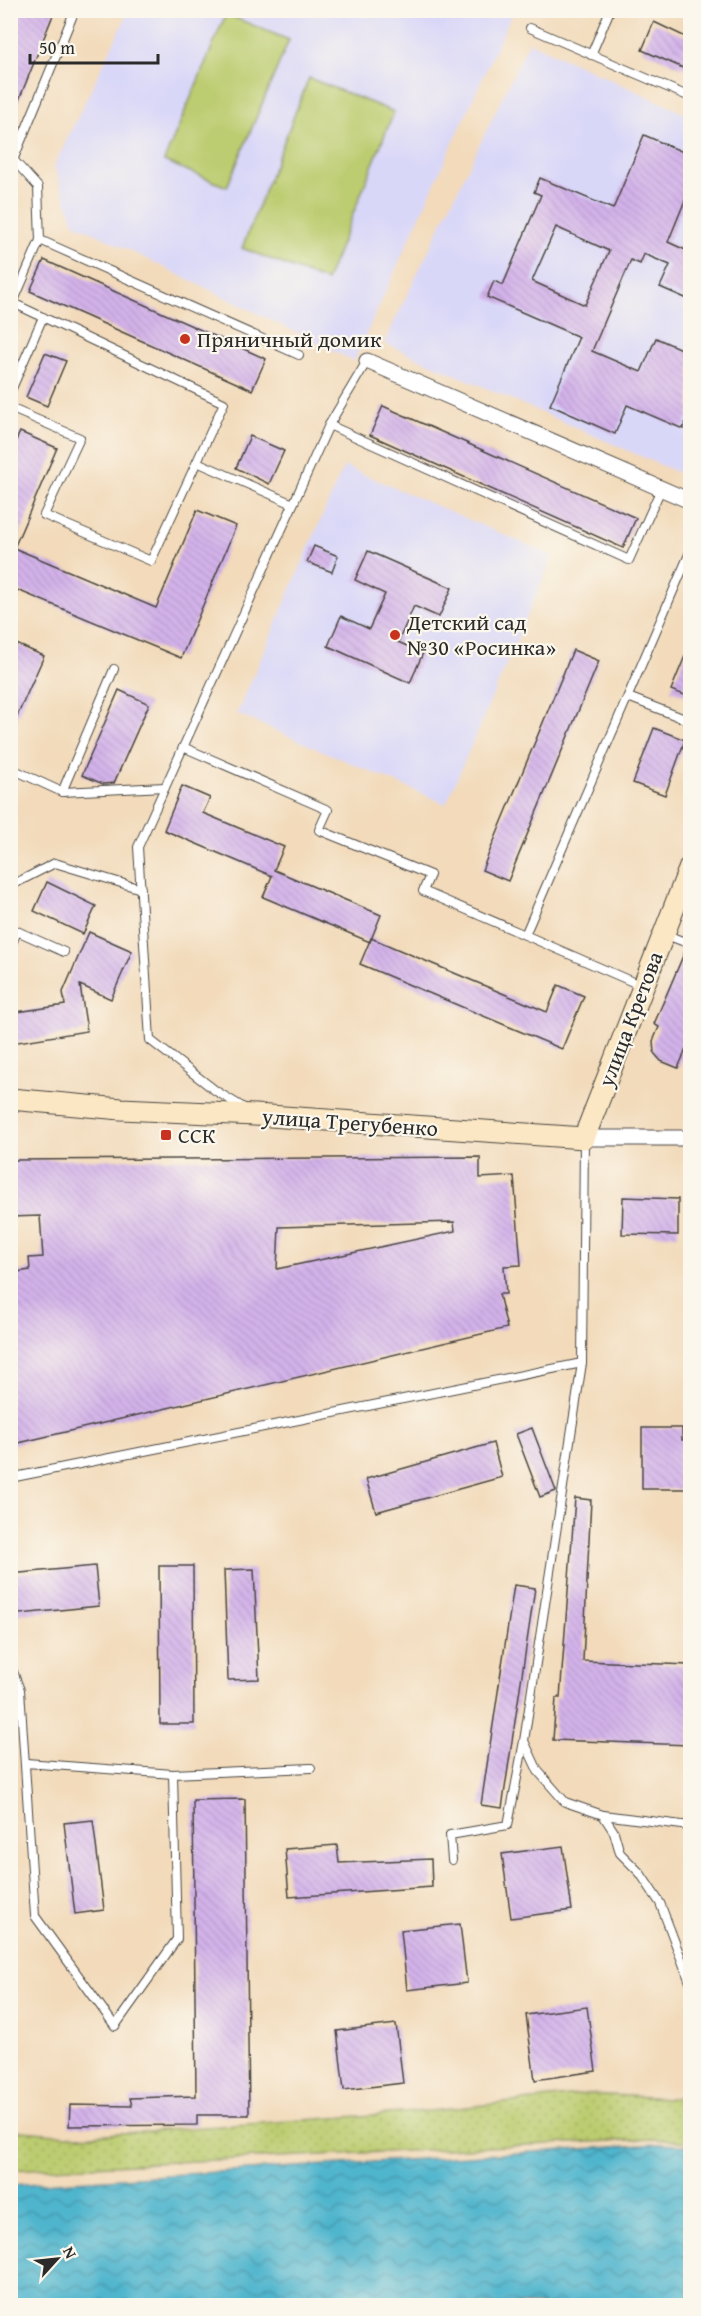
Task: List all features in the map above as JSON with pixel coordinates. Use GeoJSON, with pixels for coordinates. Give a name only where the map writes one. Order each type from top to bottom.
{"type":"FeatureCollection","features":[{"type":"Feature","properties":{"kind":"street"},"geometry":{"type":"LineString","coordinates":[[367,361],[690,501]]}},
{"type":"Feature","properties":{"kind":"street","name":"улица Кретова"},"geometry":{"type":"LineString","coordinates":[[584,1137],[664,934],[685,898],[690,867]]}},
{"type":"Feature","properties":{"kind":"street","name":"улица Трегубенко"},"geometry":{"type":"LineString","coordinates":[[10,1099],[121,1109],[255,1115],[584,1137],[690,1138]]}},
{"type":"Feature","properties":{"kind":"lane"},"geometry":{"type":"LineString","coordinates":[[10,408],[80,438],[44,515],[151,561],[224,403],[13,303],[40,240],[38,187],[12,157],[75,10]]}},
{"type":"Feature","properties":{"kind":"lane"},"geometry":{"type":"LineString","coordinates":[[591,54],[610,10]]}},
{"type":"Feature","properties":{"kind":"lane"},"geometry":{"type":"LineString","coordinates":[[530,28],[690,97]]}},
{"type":"Feature","properties":{"kind":"lane"},"geometry":{"type":"LineString","coordinates":[[40,240],[299,355]]}},
{"type":"Feature","properties":{"kind":"lane"},"geometry":{"type":"LineString","coordinates":[[10,393],[43,317]]}},
{"type":"Feature","properties":{"kind":"lane"},"geometry":{"type":"LineString","coordinates":[[255,1115],[216,1091],[150,1040],[138,847],[329,425],[367,361]]}},
{"type":"Feature","properties":{"kind":"lane"},"geometry":{"type":"LineString","coordinates":[[329,425],[629,560],[662,489]]}},
{"type":"Feature","properties":{"kind":"lane"},"geometry":{"type":"LineString","coordinates":[[197,462],[293,504]]}},
{"type":"Feature","properties":{"kind":"lane"},"geometry":{"type":"LineString","coordinates":[[525,935],[690,552]]}},
{"type":"Feature","properties":{"kind":"lane"},"geometry":{"type":"LineString","coordinates":[[62,792],[114,669]]}},
{"type":"Feature","properties":{"kind":"lane"},"geometry":{"type":"LineString","coordinates":[[628,697],[690,721]]}},
{"type":"Feature","properties":{"kind":"lane"},"geometry":{"type":"LineString","coordinates":[[183,747],[328,810],[320,830],[430,875],[423,891],[643,987]]}},
{"type":"Feature","properties":{"kind":"lane"},"geometry":{"type":"LineString","coordinates":[[10,768],[62,792],[165,787]]}},
{"type":"Feature","properties":{"kind":"lane"},"geometry":{"type":"LineString","coordinates":[[10,886],[55,863],[141,889]]}},
{"type":"Feature","properties":{"kind":"lane"},"geometry":{"type":"LineString","coordinates":[[10,949],[17,931],[64,952]]}},
{"type":"Feature","properties":{"kind":"lane"},"geometry":{"type":"LineString","coordinates":[[664,934],[690,944]]}},
{"type":"Feature","properties":{"kind":"lane"},"geometry":{"type":"LineString","coordinates":[[452,1860],[450,1835],[508,1825],[524,1741],[582,1363],[584,1137]]}},
{"type":"Feature","properties":{"kind":"lane"},"geometry":{"type":"LineString","coordinates":[[10,1478],[582,1363]]}},
{"type":"Feature","properties":{"kind":"lane"},"geometry":{"type":"LineString","coordinates":[[10,1664],[20,1690],[35,1916],[115,2026],[177,1939],[173,1774]]}},
{"type":"Feature","properties":{"kind":"lane"},"geometry":{"type":"LineString","coordinates":[[524,1741],[538,1771],[565,1802],[603,1815],[690,1826]]}},
{"type":"Feature","properties":{"kind":"lane"},"geometry":{"type":"LineString","coordinates":[[26,1763],[173,1774],[311,1768]]}},
{"type":"Feature","properties":{"kind":"lane"},"geometry":{"type":"LineString","coordinates":[[603,1815],[614,1832],[620,1853],[640,1873],[660,1902],[690,1982]]}},
{"type":"Feature","properties":{"kind":"shaded area"},"geometry":{"type":"Polygon","coordinates":[[[191,10],[513,11],[354,361],[74,223],[54,166],[129,11],[173,11],[188,17],[191,10]]]}},
{"type":"Feature","properties":{"kind":"shaded area"},"geometry":{"type":"Polygon","coordinates":[[[529,42],[690,116],[690,478],[384,343],[529,42]]]}},
{"type":"Feature","properties":{"kind":"shaded area","name":"Детский сад №30 «Росинка»"},"geometry":{"type":"Polygon","coordinates":[[[344,466],[553,556],[446,804],[237,714],[344,466]]]}},
{"type":"Feature","properties":{"kind":"green space"},"geometry":{"type":"Polygon","coordinates":[[[226,14],[289,40],[227,187],[164,161],[226,14]]]}},
{"type":"Feature","properties":{"kind":"green space"},"geometry":{"type":"Polygon","coordinates":[[[309,78],[394,112],[326,281],[242,248],[309,78]]]}},
{"type":"Feature","properties":{"kind":"green space"},"geometry":{"type":"Polygon","coordinates":[[[587,2094],[690,2099],[690,2142],[654,2139],[11,2170],[11,2130],[79,2136],[430,2111],[587,2094]]]}},
{"type":"Feature","properties":{"kind":"water"},"geometry":{"type":"Polygon","coordinates":[[[659,2144],[690,2146],[690,2305],[11,2305],[11,2185],[659,2144]]]}},
{"type":"Feature","properties":{"kind":"building"},"geometry":{"type":"Polygon","coordinates":[[[19,10],[55,10],[11,120],[10,32],[19,10]]]}},
{"type":"Feature","properties":{"kind":"building"},"geometry":{"type":"Polygon","coordinates":[[[654,22],[690,39],[690,71],[642,50],[654,22]]]}},
{"type":"Feature","properties":{"kind":"building"},"geometry":{"type":"Polygon","coordinates":[[[644,135],[690,155],[690,188],[668,242],[690,252],[690,300],[660,287],[670,265],[644,254],[640,264],[631,260],[592,351],[641,372],[656,338],[690,353],[690,411],[683,429],[627,405],[615,434],[550,405],[579,337],[487,297],[494,281],[503,285],[541,195],[534,192],[540,178],[613,209],[644,135]],[[556,227],[532,281],[585,305],[609,251],[556,227]]]}},
{"type":"Feature","properties":{"kind":"building"},"geometry":{"type":"Polygon","coordinates":[[[44,260],[266,359],[252,390],[30,291],[44,260]]]}},
{"type":"Feature","properties":{"kind":"building"},"geometry":{"type":"Polygon","coordinates":[[[45,353],[66,361],[47,406],[26,397],[45,353]]]}},
{"type":"Feature","properties":{"kind":"building"},"geometry":{"type":"Polygon","coordinates":[[[383,406],[636,518],[623,548],[370,435],[383,406]]]}},
{"type":"Feature","properties":{"kind":"building"},"geometry":{"type":"Polygon","coordinates":[[[20,432],[57,448],[14,548],[156,608],[197,510],[236,526],[181,658],[10,587],[10,453],[20,432]]]}},
{"type":"Feature","properties":{"kind":"building"},"geometry":{"type":"Polygon","coordinates":[[[250,436],[284,451],[269,484],[236,468],[250,436]]]}},
{"type":"Feature","properties":{"kind":"building"},"geometry":{"type":"Polygon","coordinates":[[[314,546],[338,556],[332,572],[307,562],[314,546]]]}},
{"type":"Feature","properties":{"kind":"building"},"geometry":{"type":"Polygon","coordinates":[[[368,551],[452,588],[439,617],[414,606],[398,642],[423,653],[410,683],[328,646],[341,616],[369,629],[385,594],[355,580],[368,551]]]}},
{"type":"Feature","properties":{"kind":"building"},"geometry":{"type":"Polygon","coordinates":[[[14,643],[44,656],[10,732],[10,651],[14,643]]]}},
{"type":"Feature","properties":{"kind":"building"},"geometry":{"type":"Polygon","coordinates":[[[690,644],[690,697],[671,690],[690,644]]]}},
{"type":"Feature","properties":{"kind":"building"},"geometry":{"type":"Polygon","coordinates":[[[573,650],[599,661],[508,881],[482,870],[573,650]]]}},
{"type":"Feature","properties":{"kind":"building"},"geometry":{"type":"Polygon","coordinates":[[[119,690],[149,704],[114,783],[103,784],[82,775],[119,690]]]}},
{"type":"Feature","properties":{"kind":"building"},"geometry":{"type":"Polygon","coordinates":[[[654,728],[685,740],[665,795],[633,783],[654,728]]]}},
{"type":"Feature","properties":{"kind":"building"},"geometry":{"type":"Polygon","coordinates":[[[182,786],[210,798],[203,813],[284,847],[274,870],[381,915],[370,942],[263,897],[272,876],[164,830],[182,786]]]}},
{"type":"Feature","properties":{"kind":"building"},"geometry":{"type":"Polygon","coordinates":[[[47,882],[96,906],[83,934],[34,911],[47,882]]]}},
{"type":"Feature","properties":{"kind":"building"},"geometry":{"type":"Polygon","coordinates":[[[89,932],[132,951],[111,999],[80,985],[87,1031],[12,1043],[10,1013],[65,1005],[63,992],[89,932]]]}},
{"type":"Feature","properties":{"kind":"building"},"geometry":{"type":"Polygon","coordinates":[[[371,938],[547,1012],[558,985],[584,996],[562,1049],[360,964],[371,938]]]}},
{"type":"Feature","properties":{"kind":"building"},"geometry":{"type":"Polygon","coordinates":[[[686,949],[690,950],[690,1040],[678,1068],[661,1061],[654,1053],[653,1041],[659,1027],[654,1024],[686,949]]]}},
{"type":"Feature","properties":{"kind":"building"},"geometry":{"type":"Polygon","coordinates":[[[480,1157],[480,1178],[514,1176],[521,1265],[504,1266],[506,1294],[499,1294],[507,1328],[10,1445],[10,1273],[30,1270],[29,1258],[43,1257],[40,1216],[10,1217],[10,1160],[480,1157]],[[454,1222],[279,1227],[277,1269],[455,1231],[454,1222]]]}},
{"type":"Feature","properties":{"kind":"building"},"geometry":{"type":"Polygon","coordinates":[[[623,1197],[678,1199],[678,1235],[622,1234],[623,1197]]]}},
{"type":"Feature","properties":{"kind":"building"},"geometry":{"type":"Polygon","coordinates":[[[532,1428],[556,1491],[540,1497],[516,1434],[532,1428]]]}},
{"type":"Feature","properties":{"kind":"building"},"geometry":{"type":"Polygon","coordinates":[[[642,1428],[682,1428],[682,1440],[690,1440],[690,1489],[642,1489],[642,1428]]]}},
{"type":"Feature","properties":{"kind":"building"},"geometry":{"type":"Polygon","coordinates":[[[493,1443],[502,1477],[376,1512],[366,1479],[493,1443]]]}},
{"type":"Feature","properties":{"kind":"building"},"geometry":{"type":"Polygon","coordinates":[[[575,1498],[591,1500],[583,1661],[690,1665],[690,1745],[553,1740],[556,1698],[560,1698],[575,1498]]]}},
{"type":"Feature","properties":{"kind":"building"},"geometry":{"type":"Polygon","coordinates":[[[95,1566],[99,1606],[10,1615],[10,1574],[95,1566]]]}},
{"type":"Feature","properties":{"kind":"building"},"geometry":{"type":"Polygon","coordinates":[[[159,1566],[193,1566],[194,1724],[160,1724],[159,1566]]]}},
{"type":"Feature","properties":{"kind":"building"},"geometry":{"type":"Polygon","coordinates":[[[254,1569],[259,1679],[228,1680],[224,1570],[254,1569]]]}},
{"type":"Feature","properties":{"kind":"building"},"geometry":{"type":"Polygon","coordinates":[[[514,1585],[535,1588],[502,1808],[481,1805],[514,1585]]]}},
{"type":"Feature","properties":{"kind":"building"},"geometry":{"type":"Polygon","coordinates":[[[245,1799],[249,2115],[197,2115],[197,2125],[69,2126],[70,2105],[132,2106],[130,2098],[196,2096],[193,1800],[245,1799]]]}},
{"type":"Feature","properties":{"kind":"building"},"geometry":{"type":"Polygon","coordinates":[[[93,1820],[104,1910],[75,1914],[64,1823],[93,1820]]]}},
{"type":"Feature","properties":{"kind":"building"},"geometry":{"type":"Polygon","coordinates":[[[337,1845],[339,1863],[431,1859],[432,1887],[289,1897],[285,1849],[337,1845]]]}},
{"type":"Feature","properties":{"kind":"building"},"geometry":{"type":"Polygon","coordinates":[[[563,1846],[572,1910],[511,1918],[502,1854],[563,1846]]]}},
{"type":"Feature","properties":{"kind":"building"},"geometry":{"type":"Polygon","coordinates":[[[460,1924],[467,1983],[407,1990],[401,1930],[460,1924]]]}},
{"type":"Feature","properties":{"kind":"building"},"geometry":{"type":"Polygon","coordinates":[[[587,2007],[596,2071],[535,2080],[526,2015],[587,2007]]]}},
{"type":"Feature","properties":{"kind":"building"},"geometry":{"type":"Polygon","coordinates":[[[396,2024],[403,2083],[344,2090],[337,2031],[396,2024]]]}},
{"type":"Feature","properties":{"kind":"place","name":"Пряничный домик"},"geometry":{"type":"Point","coordinates":[185,339]}},
{"type":"Feature","properties":{"kind":"place","name":"Детский сад №30 «Росинка»"},"geometry":{"type":"Point","coordinates":[395,635]}},
{"type":"Feature","properties":{"kind":"place","name":"ССК"},"geometry":{"type":"Point","coordinates":[166,1135]}}]}
